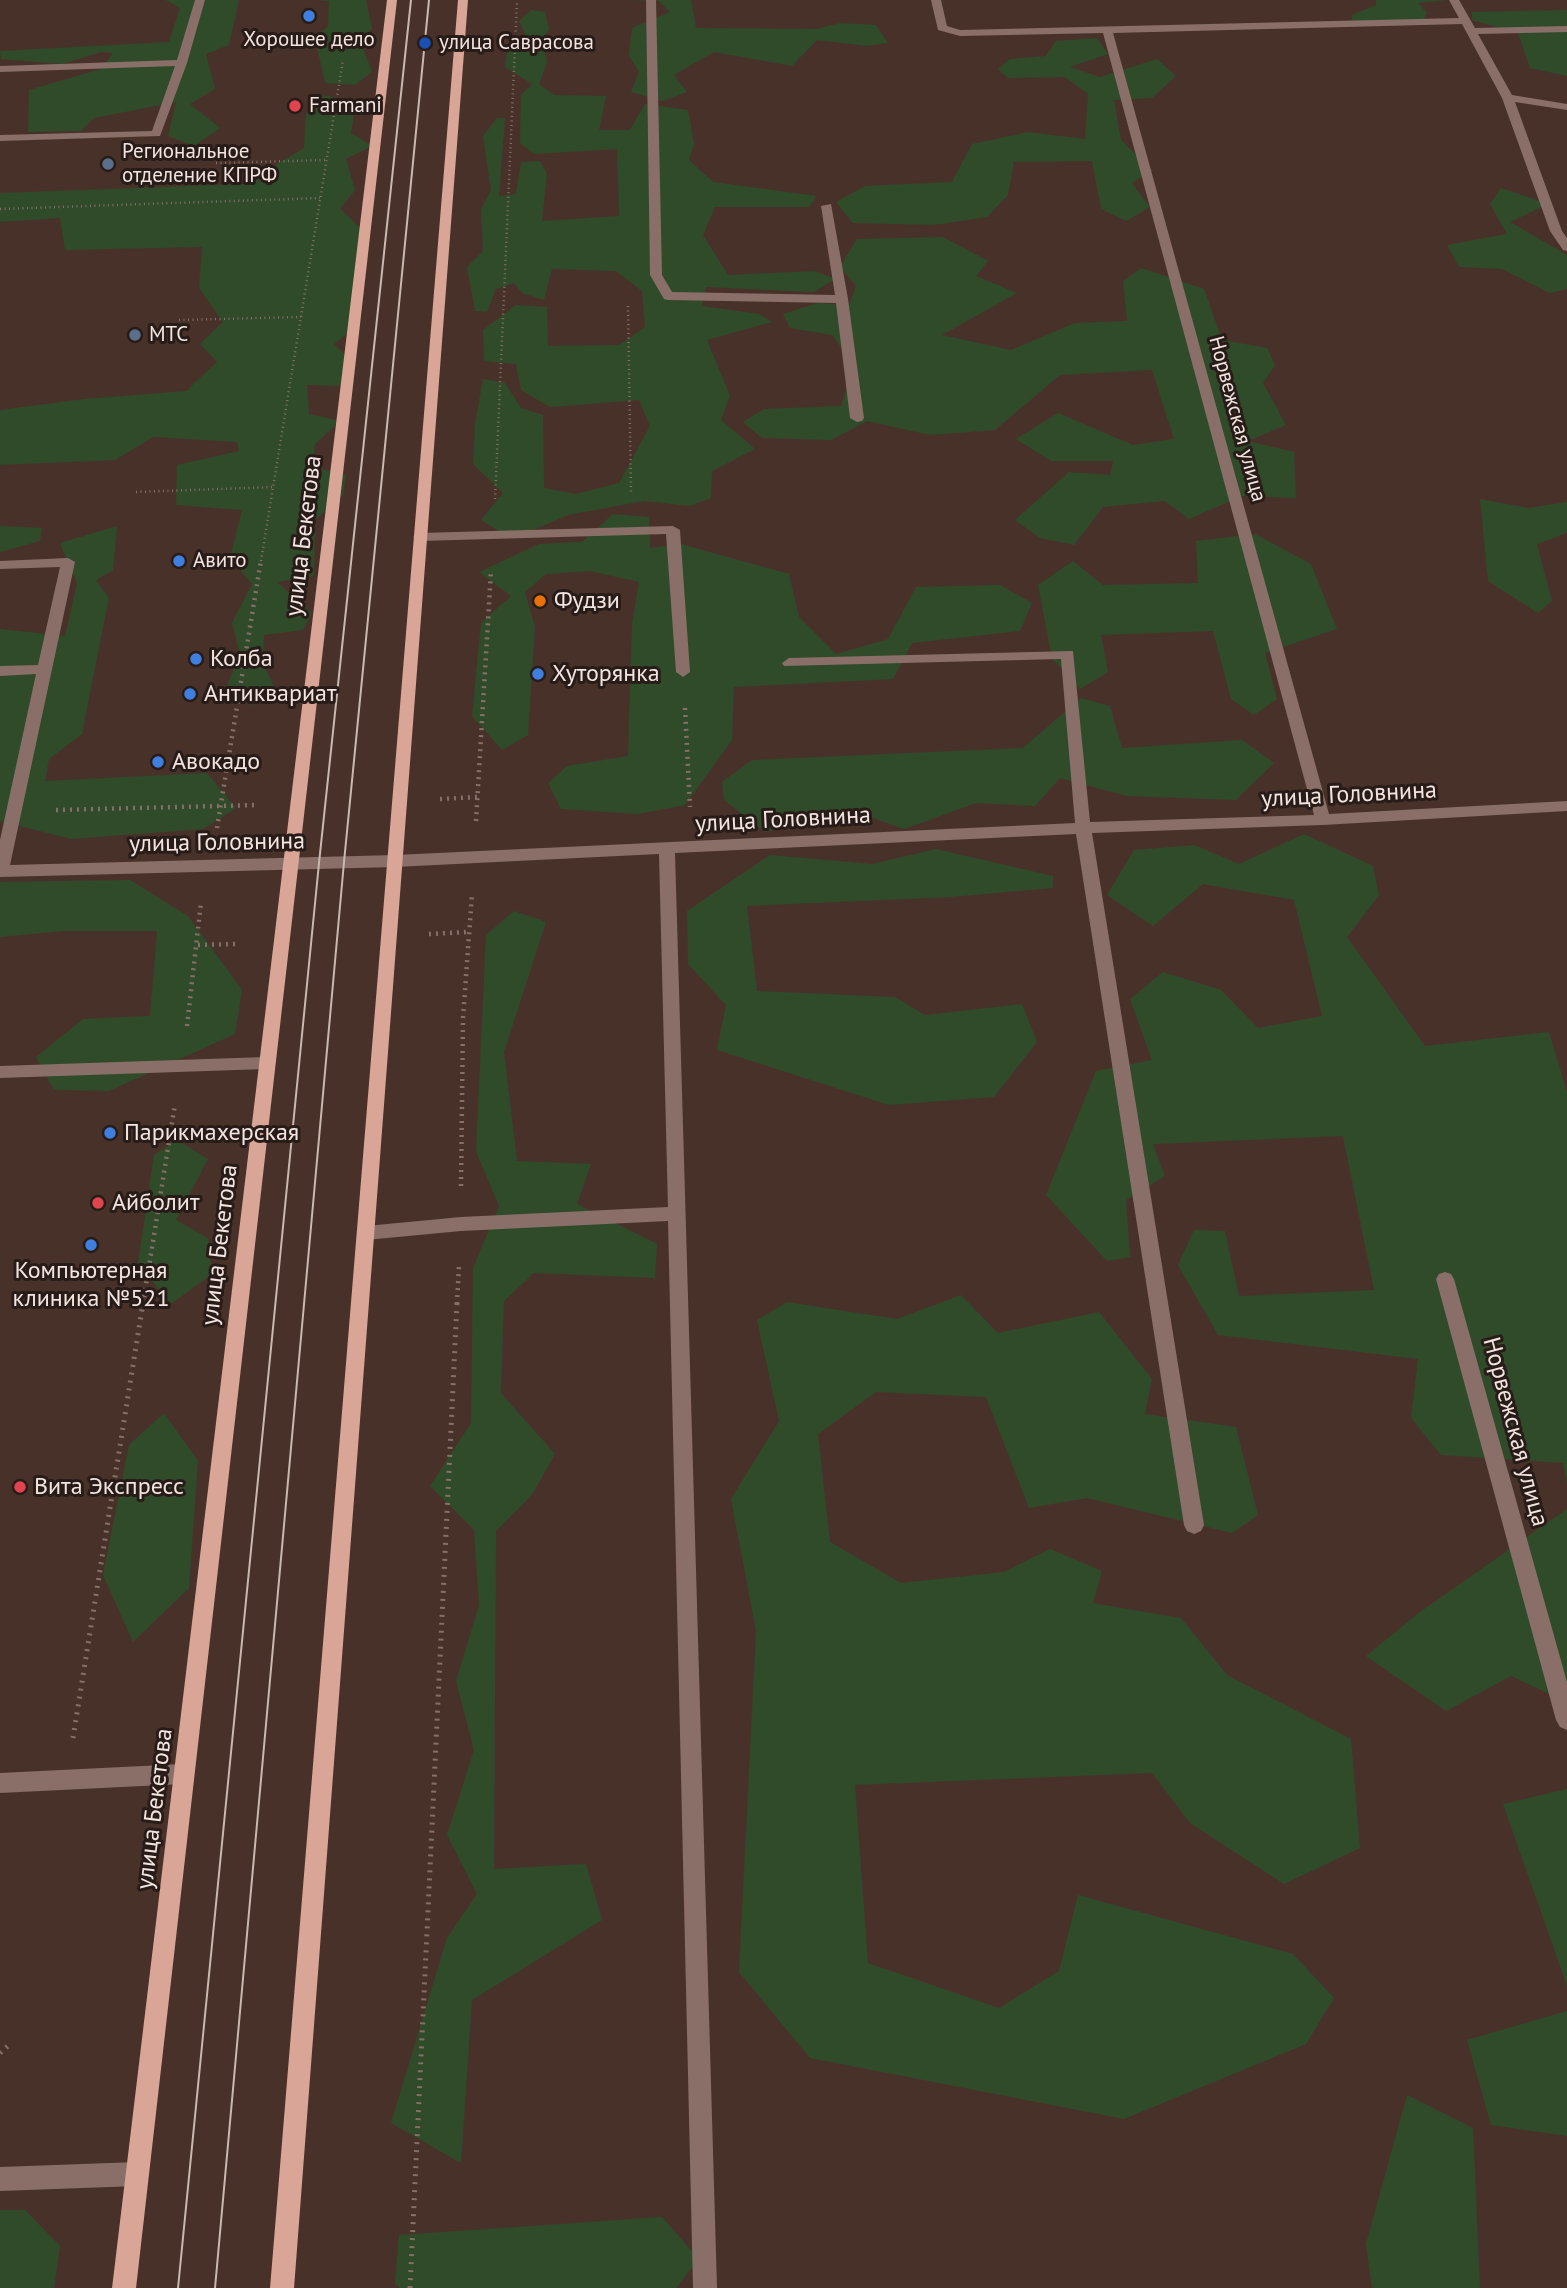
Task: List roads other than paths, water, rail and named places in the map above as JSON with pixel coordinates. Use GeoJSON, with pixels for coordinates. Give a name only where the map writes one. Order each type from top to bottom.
{"type":"FeatureCollection","features":[{"type":"Feature","properties":{"kind":"main road","name":"улица Бекетова"},"geometry":{"type":"LineString","coordinates":[[124,2288],[392,0]]}},
{"type":"Feature","properties":{"kind":"main road"},"geometry":{"type":"LineString","coordinates":[[282,2288],[463,0]]}},
{"type":"Feature","properties":{"kind":"street"},"geometry":{"type":"LineString","coordinates":[[0,138],[156,134],[182,63],[200,0]]}},
{"type":"Feature","properties":{"kind":"street"},"geometry":{"type":"LineString","coordinates":[[651,0],[656,275],[668,296],[842,299]]}},
{"type":"Feature","properties":{"kind":"street"},"geometry":{"type":"LineString","coordinates":[[936,0],[942,28],[960,33],[1467,26],[1567,29]]}},
{"type":"Feature","properties":{"kind":"street"},"geometry":{"type":"LineString","coordinates":[[1454,0],[1508,99],[1556,232],[1567,247]]}},
{"type":"Feature","properties":{"kind":"street","name":"Норвежская улица"},"geometry":{"type":"LineString","coordinates":[[1107,29],[1323,820]]}},
{"type":"Feature","properties":{"kind":"street"},"geometry":{"type":"LineString","coordinates":[[0,69],[182,63]]}},
{"type":"Feature","properties":{"kind":"street"},"geometry":{"type":"LineString","coordinates":[[1508,99],[1567,107]]}},
{"type":"Feature","properties":{"kind":"street"},"geometry":{"type":"LineString","coordinates":[[827,206],[857,418]]}},
{"type":"Feature","properties":{"kind":"street"},"geometry":{"type":"LineString","coordinates":[[420,537],[673,530],[683,672]]}},
{"type":"Feature","properties":{"kind":"street"},"geometry":{"type":"LineString","coordinates":[[0,565],[68,562],[1,871]]}},
{"type":"Feature","properties":{"kind":"street"},"geometry":{"type":"LineString","coordinates":[[789,663],[1068,654],[1083,828],[1194,1525]]}},
{"type":"Feature","properties":{"kind":"street"},"geometry":{"type":"LineString","coordinates":[[0,671],[45,669]]}},
{"type":"Feature","properties":{"kind":"street","name":"улица Головнина"},"geometry":{"type":"LineString","coordinates":[[1,871],[395,861],[1083,828],[1323,820],[1567,806]]}},
{"type":"Feature","properties":{"kind":"street"},"geometry":{"type":"LineString","coordinates":[[667,848],[705,2288]]}},
{"type":"Feature","properties":{"kind":"street"},"geometry":{"type":"LineString","coordinates":[[0,1072],[266,1063]]}},
{"type":"Feature","properties":{"kind":"street"},"geometry":{"type":"LineString","coordinates":[[366,1233],[461,1224],[675,1214]]}},
{"type":"Feature","properties":{"kind":"street","name":"Норвежская улица"},"geometry":{"type":"LineString","coordinates":[[1445,1279],[1567,1720]]}},
{"type":"Feature","properties":{"kind":"street"},"geometry":{"type":"LineString","coordinates":[[0,1783],[183,1774]]}},
{"type":"Feature","properties":{"kind":"street"},"geometry":{"type":"LineString","coordinates":[[0,2179],[137,2174]]}},
{"type":"Feature","properties":{"kind":"tram line"},"geometry":{"type":"LineString","coordinates":[[178,2288],[319,863],[411,0]]}},
{"type":"Feature","properties":{"kind":"tram line"},"geometry":{"type":"LineString","coordinates":[[215,2288],[344,862],[429,0]]}},
{"type":"Feature","properties":{"kind":"place","name":"Хорошее дело"},"geometry":{"type":"Point","coordinates":[309,16]}},
{"type":"Feature","properties":{"kind":"place","name":"улица Саврасова"},"geometry":{"type":"Point","coordinates":[425,43]}},
{"type":"Feature","properties":{"kind":"place","name":"Farmani"},"geometry":{"type":"Point","coordinates":[295,106]}},
{"type":"Feature","properties":{"kind":"place","name":"Региональное отделение КПРФ"},"geometry":{"type":"Point","coordinates":[108,164]}},
{"type":"Feature","properties":{"kind":"place","name":"МТС"},"geometry":{"type":"Point","coordinates":[135,335]}},
{"type":"Feature","properties":{"kind":"place","name":"Авито"},"geometry":{"type":"Point","coordinates":[179,561]}},
{"type":"Feature","properties":{"kind":"place","name":"Фудзи"},"geometry":{"type":"Point","coordinates":[540,601]}},
{"type":"Feature","properties":{"kind":"place","name":"Колба"},"geometry":{"type":"Point","coordinates":[196,659]}},
{"type":"Feature","properties":{"kind":"place","name":"Хуторянка"},"geometry":{"type":"Point","coordinates":[538,674]}},
{"type":"Feature","properties":{"kind":"place","name":"Антиквариат"},"geometry":{"type":"Point","coordinates":[190,694]}},
{"type":"Feature","properties":{"kind":"place","name":"Авокадо"},"geometry":{"type":"Point","coordinates":[158,762]}},
{"type":"Feature","properties":{"kind":"place","name":"Парикмахерская"},"geometry":{"type":"Point","coordinates":[110,1133]}},
{"type":"Feature","properties":{"kind":"place","name":"Айболит"},"geometry":{"type":"Point","coordinates":[98,1203]}},
{"type":"Feature","properties":{"kind":"place","name":"Компьютерная клиника №521"},"geometry":{"type":"Point","coordinates":[91,1245]}},
{"type":"Feature","properties":{"kind":"place","name":"Вита Экспресс"},"geometry":{"type":"Point","coordinates":[20,1487]}}]}
